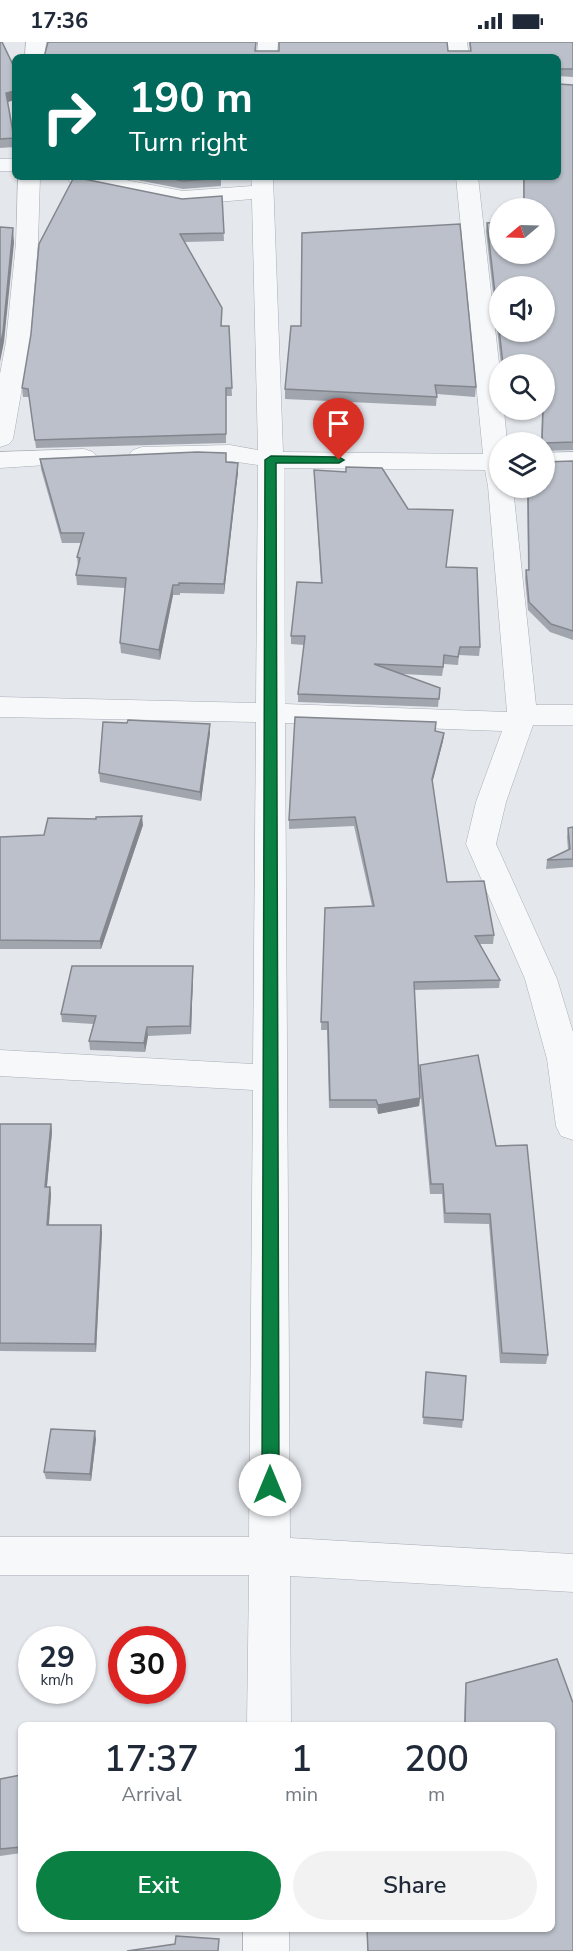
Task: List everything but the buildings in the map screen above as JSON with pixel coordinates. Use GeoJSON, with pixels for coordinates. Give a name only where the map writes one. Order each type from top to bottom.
{"type":"FeatureCollection","features":[{"type":"Feature","properties":{"kind":"street"},"geometry":{"type":"LineString","coordinates":[[0,439],[18,342],[27,243],[29,180]]}},
{"type":"Feature","properties":{"kind":"street"},"geometry":{"type":"LineString","coordinates":[[93,180],[183,198],[261,185],[271,460],[269,1722]]}},
{"type":"Feature","properties":{"kind":"street"},"geometry":{"type":"LineString","coordinates":[[467,180],[494,432]]}},
{"type":"Feature","properties":{"kind":"street"},"geometry":{"type":"LineString","coordinates":[[0,460],[230,453],[271,460],[489,473]]}},
{"type":"Feature","properties":{"kind":"street"},"geometry":{"type":"LineString","coordinates":[[555,461],[573,460]]}},
{"type":"Feature","properties":{"kind":"street"},"geometry":{"type":"LineString","coordinates":[[501,498],[521,718],[491,802],[481,844],[541,979],[562,1015],[564,1059],[573,1126]]}},
{"type":"Feature","properties":{"kind":"street"},"geometry":{"type":"LineString","coordinates":[[0,707],[521,718],[573,716]]}},
{"type":"Feature","properties":{"kind":"street"},"geometry":{"type":"LineString","coordinates":[[0,1062],[270,1078]]}},
{"type":"Feature","properties":{"kind":"street"},"geometry":{"type":"LineString","coordinates":[[0,1556],[270,1556],[573,1573]]}},
{"type":"Feature","properties":{"kind":"street"},"geometry":{"type":"LineString","coordinates":[[266,1932],[266,1951]]}},
{"type":"Feature","properties":{"kind":"route"},"geometry":{"type":"LineString","coordinates":[[270,1485],[271,460],[339,460]]}}]}
